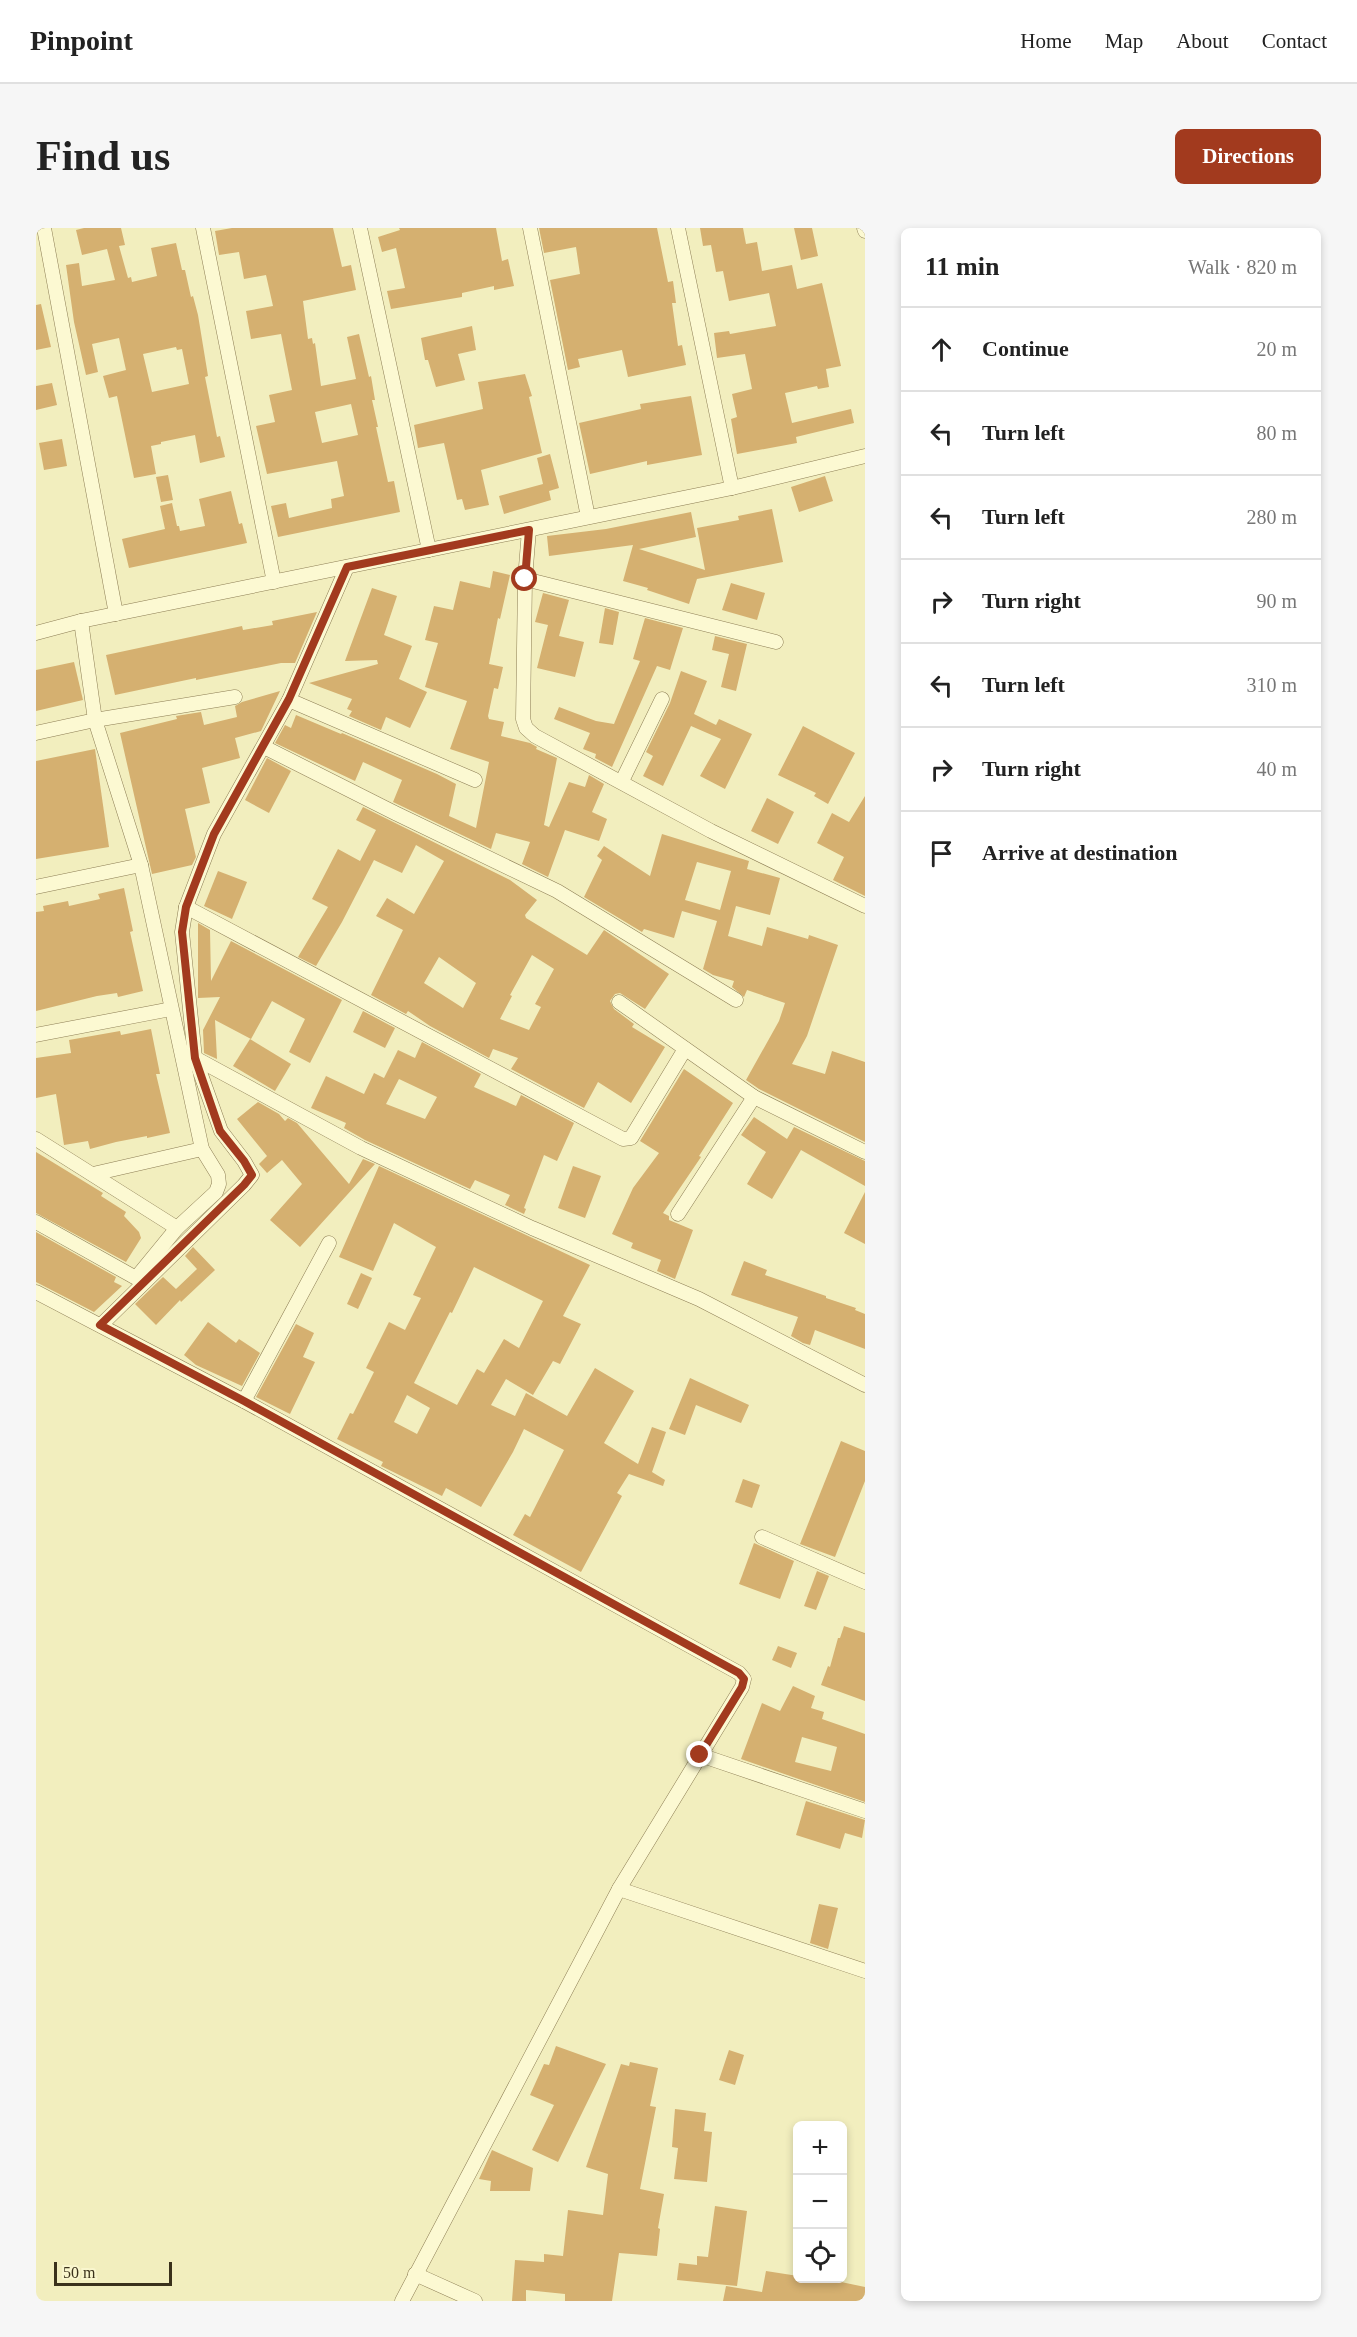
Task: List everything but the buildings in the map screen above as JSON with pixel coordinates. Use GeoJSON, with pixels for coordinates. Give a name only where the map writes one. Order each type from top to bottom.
{"type":"FeatureCollection","features":[{"type":"Feature","properties":{"kind":"street"},"geometry":{"type":"LineString","coordinates":[[44,228],[116,614]]}},
{"type":"Feature","properties":{"kind":"street"},"geometry":{"type":"LineString","coordinates":[[203,228],[274,582]]}},
{"type":"Feature","properties":{"kind":"street"},"geometry":{"type":"LineString","coordinates":[[360,228],[429,550]]}},
{"type":"Feature","properties":{"kind":"street"},"geometry":{"type":"LineString","coordinates":[[530,228],[588,518]]}},
{"type":"Feature","properties":{"kind":"street"},"geometry":{"type":"LineString","coordinates":[[678,228],[732,488]]}},
{"type":"Feature","properties":{"kind":"street"},"geometry":{"type":"LineString","coordinates":[[36,633],[81,621],[732,488],[865,456]]}},
{"type":"Feature","properties":{"kind":"street"},"geometry":{"type":"LineString","coordinates":[[529,530],[525,579],[523,719],[526,728],[535,736],[711,831],[865,906]]}},
{"type":"Feature","properties":{"kind":"street"},"geometry":{"type":"LineString","coordinates":[[100,1325],[252,1175],[220,1131],[195,1058],[182,932],[186,907],[214,834],[289,699],[347,567]]}},
{"type":"Feature","properties":{"kind":"street"},"geometry":{"type":"LineString","coordinates":[[525,579],[776,642]]}},
{"type":"Feature","properties":{"kind":"street"},"geometry":{"type":"LineString","coordinates":[[36,1222],[136,1278],[177,1227],[216,1192],[219,1184],[218,1175],[202,1149],[141,865],[95,720],[81,621]]}},
{"type":"Feature","properties":{"kind":"street"},"geometry":{"type":"LineString","coordinates":[[36,733],[95,720],[236,697]]}},
{"type":"Feature","properties":{"kind":"street"},"geometry":{"type":"LineString","coordinates":[[289,699],[475,780]]}},
{"type":"Feature","properties":{"kind":"street"},"geometry":{"type":"LineString","coordinates":[[622,781],[662,699]]}},
{"type":"Feature","properties":{"kind":"street"},"geometry":{"type":"LineString","coordinates":[[264,747],[557,891],[736,1000]]}},
{"type":"Feature","properties":{"kind":"street"},"geometry":{"type":"LineString","coordinates":[[36,887],[141,865]]}},
{"type":"Feature","properties":{"kind":"street"},"geometry":{"type":"LineString","coordinates":[[186,907],[623,1139],[631,1138],[686,1049]]}},
{"type":"Feature","properties":{"kind":"street"},"geometry":{"type":"LineString","coordinates":[[619,1002],[754,1097],[865,1152]]}},
{"type":"Feature","properties":{"kind":"street"},"geometry":{"type":"LineString","coordinates":[[36,1035],[171,1009]]}},
{"type":"Feature","properties":{"kind":"street"},"geometry":{"type":"LineString","coordinates":[[195,1058],[361,1148],[532,1228],[699,1299],[865,1385]]}},
{"type":"Feature","properties":{"kind":"street"},"geometry":{"type":"LineString","coordinates":[[678,1214],[754,1097]]}},
{"type":"Feature","properties":{"kind":"street"},"geometry":{"type":"LineString","coordinates":[[36,1139],[177,1227]]}},
{"type":"Feature","properties":{"kind":"street"},"geometry":{"type":"LineString","coordinates":[[93,1174],[202,1149]]}},
{"type":"Feature","properties":{"kind":"street"},"geometry":{"type":"LineString","coordinates":[[244,1401],[329,1243]]}},
{"type":"Feature","properties":{"kind":"street"},"geometry":{"type":"LineString","coordinates":[[36,1292],[244,1401],[739,1673],[744,1679],[742,1687],[619,1889],[402,2301]]}},
{"type":"Feature","properties":{"kind":"street"},"geometry":{"type":"LineString","coordinates":[[762,1537],[865,1582]]}},
{"type":"Feature","properties":{"kind":"street"},"geometry":{"type":"LineString","coordinates":[[700,1755],[865,1811]]}},
{"type":"Feature","properties":{"kind":"street"},"geometry":{"type":"LineString","coordinates":[[619,1889],[865,1971]]}},
{"type":"Feature","properties":{"kind":"street"},"geometry":{"type":"LineString","coordinates":[[415,2274],[475,2301]]}},
{"type":"Feature","properties":{"kind":"route"},"geometry":{"type":"LineString","coordinates":[[525,579],[529,530],[347,567],[289,699],[214,834],[186,907],[182,932],[186,990],[195,1058],[220,1131],[252,1175],[100,1325],[244,1401],[739,1673],[744,1679],[742,1687],[700,1755]]}}]}
